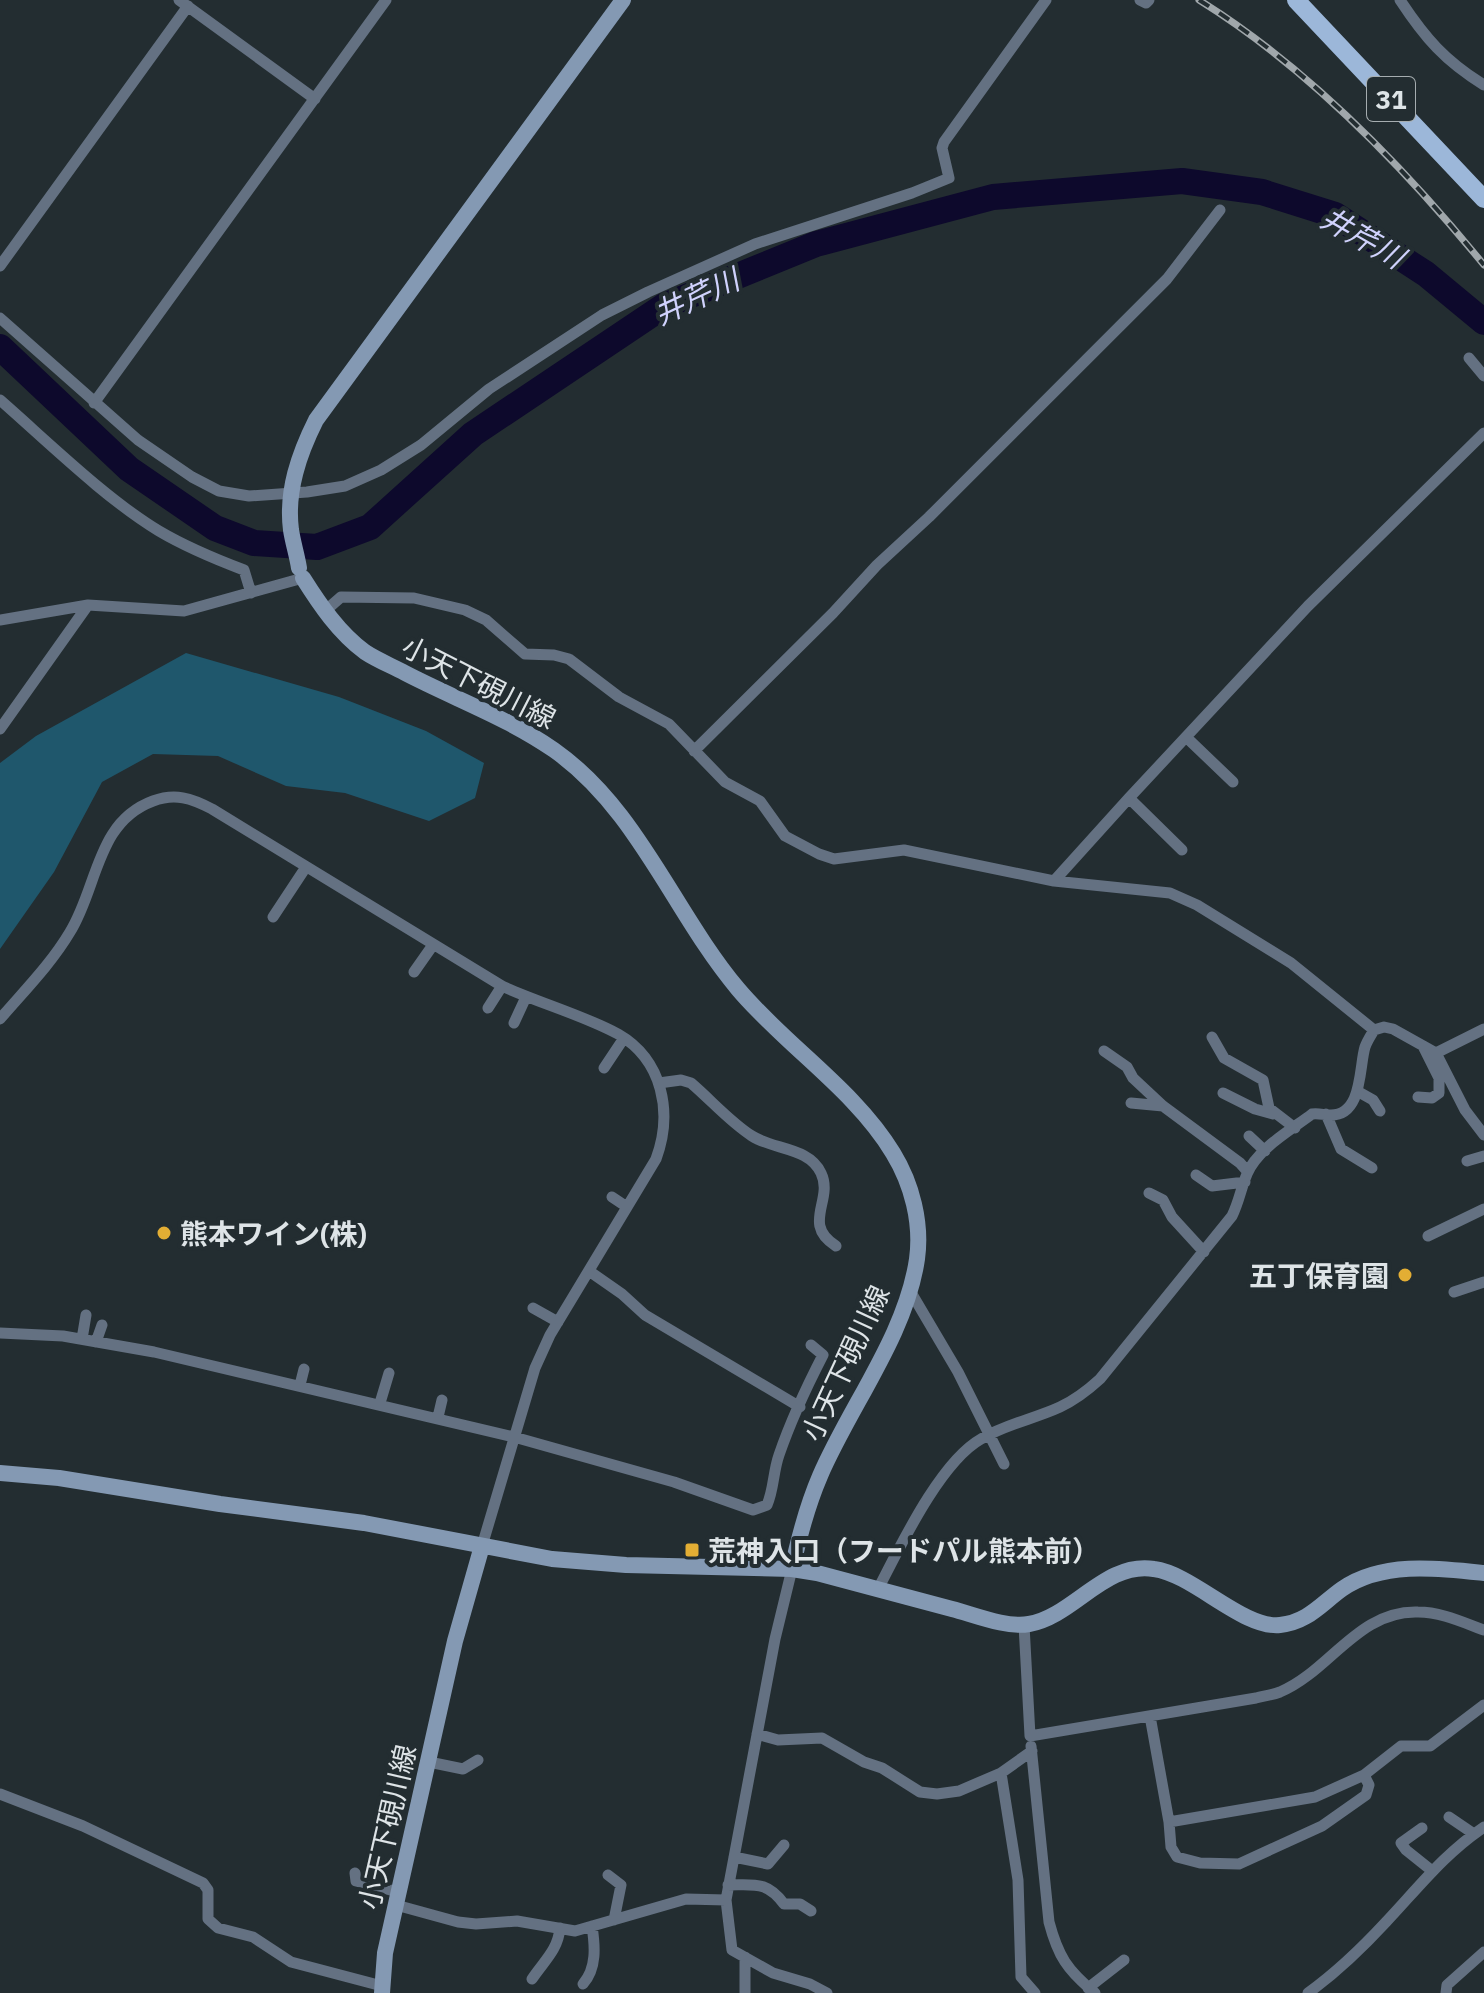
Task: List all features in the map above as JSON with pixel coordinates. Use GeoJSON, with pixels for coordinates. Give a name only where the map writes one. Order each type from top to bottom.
{"type":"FeatureCollection","features":[{"type":"Feature","properties":{"kind":"main road","name":"小天下硯川線"},"geometry":{"type":"LineString","coordinates":[[623,0],[316,420],[301,449],[290,497],[291,529],[300,568],[325,611],[346,636],[366,653],[514,725],[556,751],[588,779],[624,820],[707,949],[738,990],[789,1044],[855,1104],[894,1154],[908,1181],[917,1219],[917,1256],[909,1289],[900,1317],[820,1476],[804,1517],[792,1569]]}},
{"type":"Feature","properties":{"kind":"main road","name":"31"},"geometry":{"type":"LineString","coordinates":[[1296,0],[1484,199]]}},
{"type":"Feature","properties":{"kind":"main road"},"geometry":{"type":"LineString","coordinates":[[0,1473],[59,1478],[364,1523],[552,1559],[626,1565],[792,1569],[1024,1625],[1047,1620],[1111,1577],[1134,1569],[1154,1569],[1176,1576],[1253,1619],[1276,1626],[1297,1622],[1319,1610],[1341,1589],[1376,1573],[1410,1568],[1484,1573]]}},
{"type":"Feature","properties":{"kind":"main road","name":"小天下硯川線"},"geometry":{"type":"LineString","coordinates":[[382,1990],[385,1953],[455,1641],[482,1546]]}},
{"type":"Feature","properties":{"kind":"street"},"geometry":{"type":"LineString","coordinates":[[94,403],[386,0]]}},
{"type":"Feature","properties":{"kind":"street"},"geometry":{"type":"LineString","coordinates":[[0,318],[138,440],[192,477],[219,491],[249,496],[290,497],[345,486],[381,470],[421,445],[489,389],[602,315],[755,244],[949,178],[942,148],[944,142],[1046,0]]}},
{"type":"Feature","properties":{"kind":"street"},"geometry":{"type":"LineString","coordinates":[[1140,0],[1146,3],[1149,0]]}},
{"type":"Feature","properties":{"kind":"street"},"geometry":{"type":"LineString","coordinates":[[1400,0],[1433,46],[1460,70],[1484,85]]}},
{"type":"Feature","properties":{"kind":"street"},"geometry":{"type":"LineString","coordinates":[[0,266],[184,3],[315,99]]}},
{"type":"Feature","properties":{"kind":"street"},"geometry":{"type":"LineString","coordinates":[[694,751],[1167,279],[1220,210]]}},
{"type":"Feature","properties":{"kind":"street"},"geometry":{"type":"LineString","coordinates":[[1469,358],[1484,376]]}},
{"type":"Feature","properties":{"kind":"street"},"geometry":{"type":"LineString","coordinates":[[0,400],[102,488],[157,529],[208,556],[244,570],[251,593]]}},
{"type":"Feature","properties":{"kind":"street"},"geometry":{"type":"LineString","coordinates":[[1054,881],[1308,606],[1484,433]]}},
{"type":"Feature","properties":{"kind":"street"},"geometry":{"type":"LineString","coordinates":[[0,620],[88,605],[184,611],[251,593],[300,568]]}},
{"type":"Feature","properties":{"kind":"street"},"geometry":{"type":"LineString","coordinates":[[325,611],[341,597],[414,598],[465,610],[486,620],[525,654],[569,659],[619,697],[669,724],[725,782],[760,801],[785,836],[819,854],[834,859],[904,850],[1054,881],[1170,893],[1197,905],[1291,963],[1374,1030]]}},
{"type":"Feature","properties":{"kind":"street"},"geometry":{"type":"LineString","coordinates":[[0,729],[88,605]]}},
{"type":"Feature","properties":{"kind":"street"},"geometry":{"type":"LineString","coordinates":[[1186,737],[1233,782]]}},
{"type":"Feature","properties":{"kind":"street"},"geometry":{"type":"LineString","coordinates":[[0,1019],[54,956],[72,929],[112,832],[128,814],[143,805],[177,796],[195,800],[502,986],[600,1025],[624,1038],[647,1062],[665,1101],[664,1138],[656,1159],[558,1322],[535,1368],[482,1546]]}},
{"type":"Feature","properties":{"kind":"street"},"geometry":{"type":"LineString","coordinates":[[1129,798],[1182,850]]}},
{"type":"Feature","properties":{"kind":"street"},"geometry":{"type":"LineString","coordinates":[[273,917],[306,867]]}},
{"type":"Feature","properties":{"kind":"street"},"geometry":{"type":"LineString","coordinates":[[414,972],[433,945]]}},
{"type":"Feature","properties":{"kind":"street"},"geometry":{"type":"LineString","coordinates":[[488,1008],[502,986]]}},
{"type":"Feature","properties":{"kind":"street"},"geometry":{"type":"LineString","coordinates":[[514,1023],[526,997]]}},
{"type":"Feature","properties":{"kind":"street"},"geometry":{"type":"LineString","coordinates":[[878,1589],[915,1520],[963,1452],[991,1434],[1061,1407],[1100,1379],[1232,1216],[1246,1177],[1265,1151],[1312,1114],[1333,1116],[1343,1110],[1357,1091],[1365,1049],[1374,1030],[1384,1027],[1393,1029],[1436,1053],[1465,1110],[1484,1135]]}},
{"type":"Feature","properties":{"kind":"street"},"geometry":{"type":"LineString","coordinates":[[1436,1053],[1484,1029]]}},
{"type":"Feature","properties":{"kind":"street"},"geometry":{"type":"LineString","coordinates":[[1212,1037],[1224,1058],[1263,1080],[1269,1108],[1295,1128]]}},
{"type":"Feature","properties":{"kind":"street"},"geometry":{"type":"LineString","coordinates":[[604,1068],[624,1038]]}},
{"type":"Feature","properties":{"kind":"street"},"geometry":{"type":"LineString","coordinates":[[1418,1097],[1432,1098],[1439,1093],[1439,1078],[1422,1045]]}},
{"type":"Feature","properties":{"kind":"street"},"geometry":{"type":"LineString","coordinates":[[1104,1051],[1127,1067],[1133,1078],[1163,1106],[1240,1163],[1246,1177]]}},
{"type":"Feature","properties":{"kind":"street"},"geometry":{"type":"LineString","coordinates":[[659,1083],[681,1080],[691,1083],[751,1136],[797,1152],[810,1160],[822,1174],[819,1227],[825,1239],[836,1246]]}},
{"type":"Feature","properties":{"kind":"street"},"geometry":{"type":"LineString","coordinates":[[1357,1091],[1373,1100],[1380,1111]]}},
{"type":"Feature","properties":{"kind":"street"},"geometry":{"type":"LineString","coordinates":[[1223,1093],[1255,1109],[1278,1115]]}},
{"type":"Feature","properties":{"kind":"street"},"geometry":{"type":"LineString","coordinates":[[1131,1103],[1163,1106]]}},
{"type":"Feature","properties":{"kind":"street"},"geometry":{"type":"LineString","coordinates":[[1326,1114],[1341,1149],[1372,1168]]}},
{"type":"Feature","properties":{"kind":"street"},"geometry":{"type":"LineString","coordinates":[[1249,1136],[1265,1151]]}},
{"type":"Feature","properties":{"kind":"street"},"geometry":{"type":"LineString","coordinates":[[1467,1161],[1484,1156]]}},
{"type":"Feature","properties":{"kind":"street"},"geometry":{"type":"LineString","coordinates":[[1196,1175],[1212,1186],[1246,1177]]}},
{"type":"Feature","properties":{"kind":"street"},"geometry":{"type":"LineString","coordinates":[[1149,1193],[1163,1200],[1172,1217],[1204,1252]]}},
{"type":"Feature","properties":{"kind":"street"},"geometry":{"type":"LineString","coordinates":[[612,1197],[627,1207]]}},
{"type":"Feature","properties":{"kind":"street"},"geometry":{"type":"LineString","coordinates":[[1428,1236],[1484,1209]]}},
{"type":"Feature","properties":{"kind":"street"},"geometry":{"type":"LineString","coordinates":[[589,1271],[645,1315],[799,1407]]}},
{"type":"Feature","properties":{"kind":"street"},"geometry":{"type":"LineString","coordinates":[[1454,1292],[1484,1282]]}},
{"type":"Feature","properties":{"kind":"street"},"geometry":{"type":"LineString","coordinates":[[909,1289],[991,1434],[1004,1464]]}},
{"type":"Feature","properties":{"kind":"street"},"geometry":{"type":"LineString","coordinates":[[533,1308],[558,1322]]}},
{"type":"Feature","properties":{"kind":"street"},"geometry":{"type":"LineString","coordinates":[[82,1339],[86,1315]]}},
{"type":"Feature","properties":{"kind":"street"},"geometry":{"type":"LineString","coordinates":[[96,1342],[102,1325]]}},
{"type":"Feature","properties":{"kind":"street"},"geometry":{"type":"LineString","coordinates":[[0,1333],[82,1339],[154,1352],[380,1403],[674,1482],[753,1510],[767,1505],[777,1460],[823,1355],[811,1345]]}},
{"type":"Feature","properties":{"kind":"street"},"geometry":{"type":"LineString","coordinates":[[300,1385],[304,1369]]}},
{"type":"Feature","properties":{"kind":"street"},"geometry":{"type":"LineString","coordinates":[[380,1403],[389,1373]]}},
{"type":"Feature","properties":{"kind":"street"},"geometry":{"type":"LineString","coordinates":[[438,1417],[442,1400]]}},
{"type":"Feature","properties":{"kind":"street"},"geometry":{"type":"LineString","coordinates":[[792,1569],[775,1639],[726,1900],[732,1950],[773,1973],[810,1984],[827,1993]]}},
{"type":"Feature","properties":{"kind":"street"},"geometry":{"type":"LineString","coordinates":[[1030,1736],[1256,1698],[1281,1691],[1360,1630],[1388,1616],[1416,1611],[1447,1616],[1484,1630]]}},
{"type":"Feature","properties":{"kind":"street"},"geometry":{"type":"LineString","coordinates":[[1024,1625],[1030,1736],[1049,1922],[1056,1946],[1067,1969],[1091,1990],[1124,1960]]}},
{"type":"Feature","properties":{"kind":"street"},"geometry":{"type":"LineString","coordinates":[[1169,1822],[1315,1797],[1364,1775],[1401,1746],[1430,1746],[1484,1705]]}},
{"type":"Feature","properties":{"kind":"street"},"geometry":{"type":"LineString","coordinates":[[1150,1716],[1171,1847],[1177,1857],[1200,1863],[1239,1864],[1322,1826],[1366,1795],[1369,1785],[1364,1775]]}},
{"type":"Feature","properties":{"kind":"street"},"geometry":{"type":"LineString","coordinates":[[757,1734],[778,1740],[822,1738],[864,1762],[882,1768],[920,1792],[929,1793],[959,1791],[1001,1773],[1032,1751]]}},
{"type":"Feature","properties":{"kind":"street"},"geometry":{"type":"LineString","coordinates":[[429,1762],[463,1769],[478,1760]]}},
{"type":"Feature","properties":{"kind":"street"},"geometry":{"type":"LineString","coordinates":[[1001,1773],[1018,1880],[1021,1977],[1035,1993]]}},
{"type":"Feature","properties":{"kind":"street"},"geometry":{"type":"LineString","coordinates":[[0,1794],[83,1826],[203,1883],[208,1890],[208,1919],[218,1928],[253,1937],[291,1962],[382,1990]]}},
{"type":"Feature","properties":{"kind":"street"},"geometry":{"type":"LineString","coordinates":[[1308,1993],[1341,1969],[1387,1922],[1431,1870],[1479,1831],[1449,1817]]}},
{"type":"Feature","properties":{"kind":"street"},"geometry":{"type":"LineString","coordinates":[[1422,1828],[1401,1843],[1431,1870]]}},
{"type":"Feature","properties":{"kind":"street"},"geometry":{"type":"LineString","coordinates":[[734,1857],[768,1864],[784,1845]]}},
{"type":"Feature","properties":{"kind":"street"},"geometry":{"type":"LineString","coordinates":[[355,1873],[356,1881],[397,1899],[458,1922],[476,1924],[517,1921],[575,1931],[686,1899],[726,1900]]}},
{"type":"Feature","properties":{"kind":"street"},"geometry":{"type":"LineString","coordinates":[[608,1875],[621,1885],[614,1920]]}},
{"type":"Feature","properties":{"kind":"street"},"geometry":{"type":"LineString","coordinates":[[728,1885],[761,1885],[774,1890],[784,1904],[800,1904],[811,1911]]}},
{"type":"Feature","properties":{"kind":"street"},"geometry":{"type":"LineString","coordinates":[[583,1984],[589,1977],[594,1959],[592,1926]]}},
{"type":"Feature","properties":{"kind":"street"},"geometry":{"type":"LineString","coordinates":[[532,1979],[543,1961],[555,1951],[560,1928]]}},
{"type":"Feature","properties":{"kind":"street"},"geometry":{"type":"LineString","coordinates":[[1446,1993],[1447,1985],[1484,1952]]}},
{"type":"Feature","properties":{"kind":"street"},"geometry":{"type":"LineString","coordinates":[[745,1957],[745,1993]]}},
{"type":"Feature","properties":{"kind":"shaded area"},"geometry":{"type":"Polygon","coordinates":[[[186,653],[339,697],[426,731],[484,763],[475,798],[429,821],[345,793],[286,786],[218,756],[153,754],[102,782],[54,872],[0,949],[0,763],[36,736],[186,653]]]}},
{"type":"Feature","properties":{"kind":"waterway","name":"井芹川"},"geometry":{"type":"LineString","coordinates":[[0,347],[129,469],[215,528],[254,543],[317,547],[370,527],[473,434],[664,306],[816,244],[993,197],[1182,181],[1262,192],[1335,215],[1426,274],[1484,322]]}},
{"type":"Feature","properties":{"kind":"railway"},"geometry":{"type":"LineString","coordinates":[[1199,0],[1316,87],[1421,192],[1484,265]]}},
{"type":"Feature","properties":{"kind":"place","name":"熊本ワイン(株)"},"geometry":{"type":"Point","coordinates":[164,1233]}},
{"type":"Feature","properties":{"kind":"place","name":"五丁保育園"},"geometry":{"type":"Point","coordinates":[1405,1275]}},
{"type":"Feature","properties":{"kind":"place","name":"荒神入口（フードパル熊本前）"},"geometry":{"type":"Point","coordinates":[692,1550]}}]}
